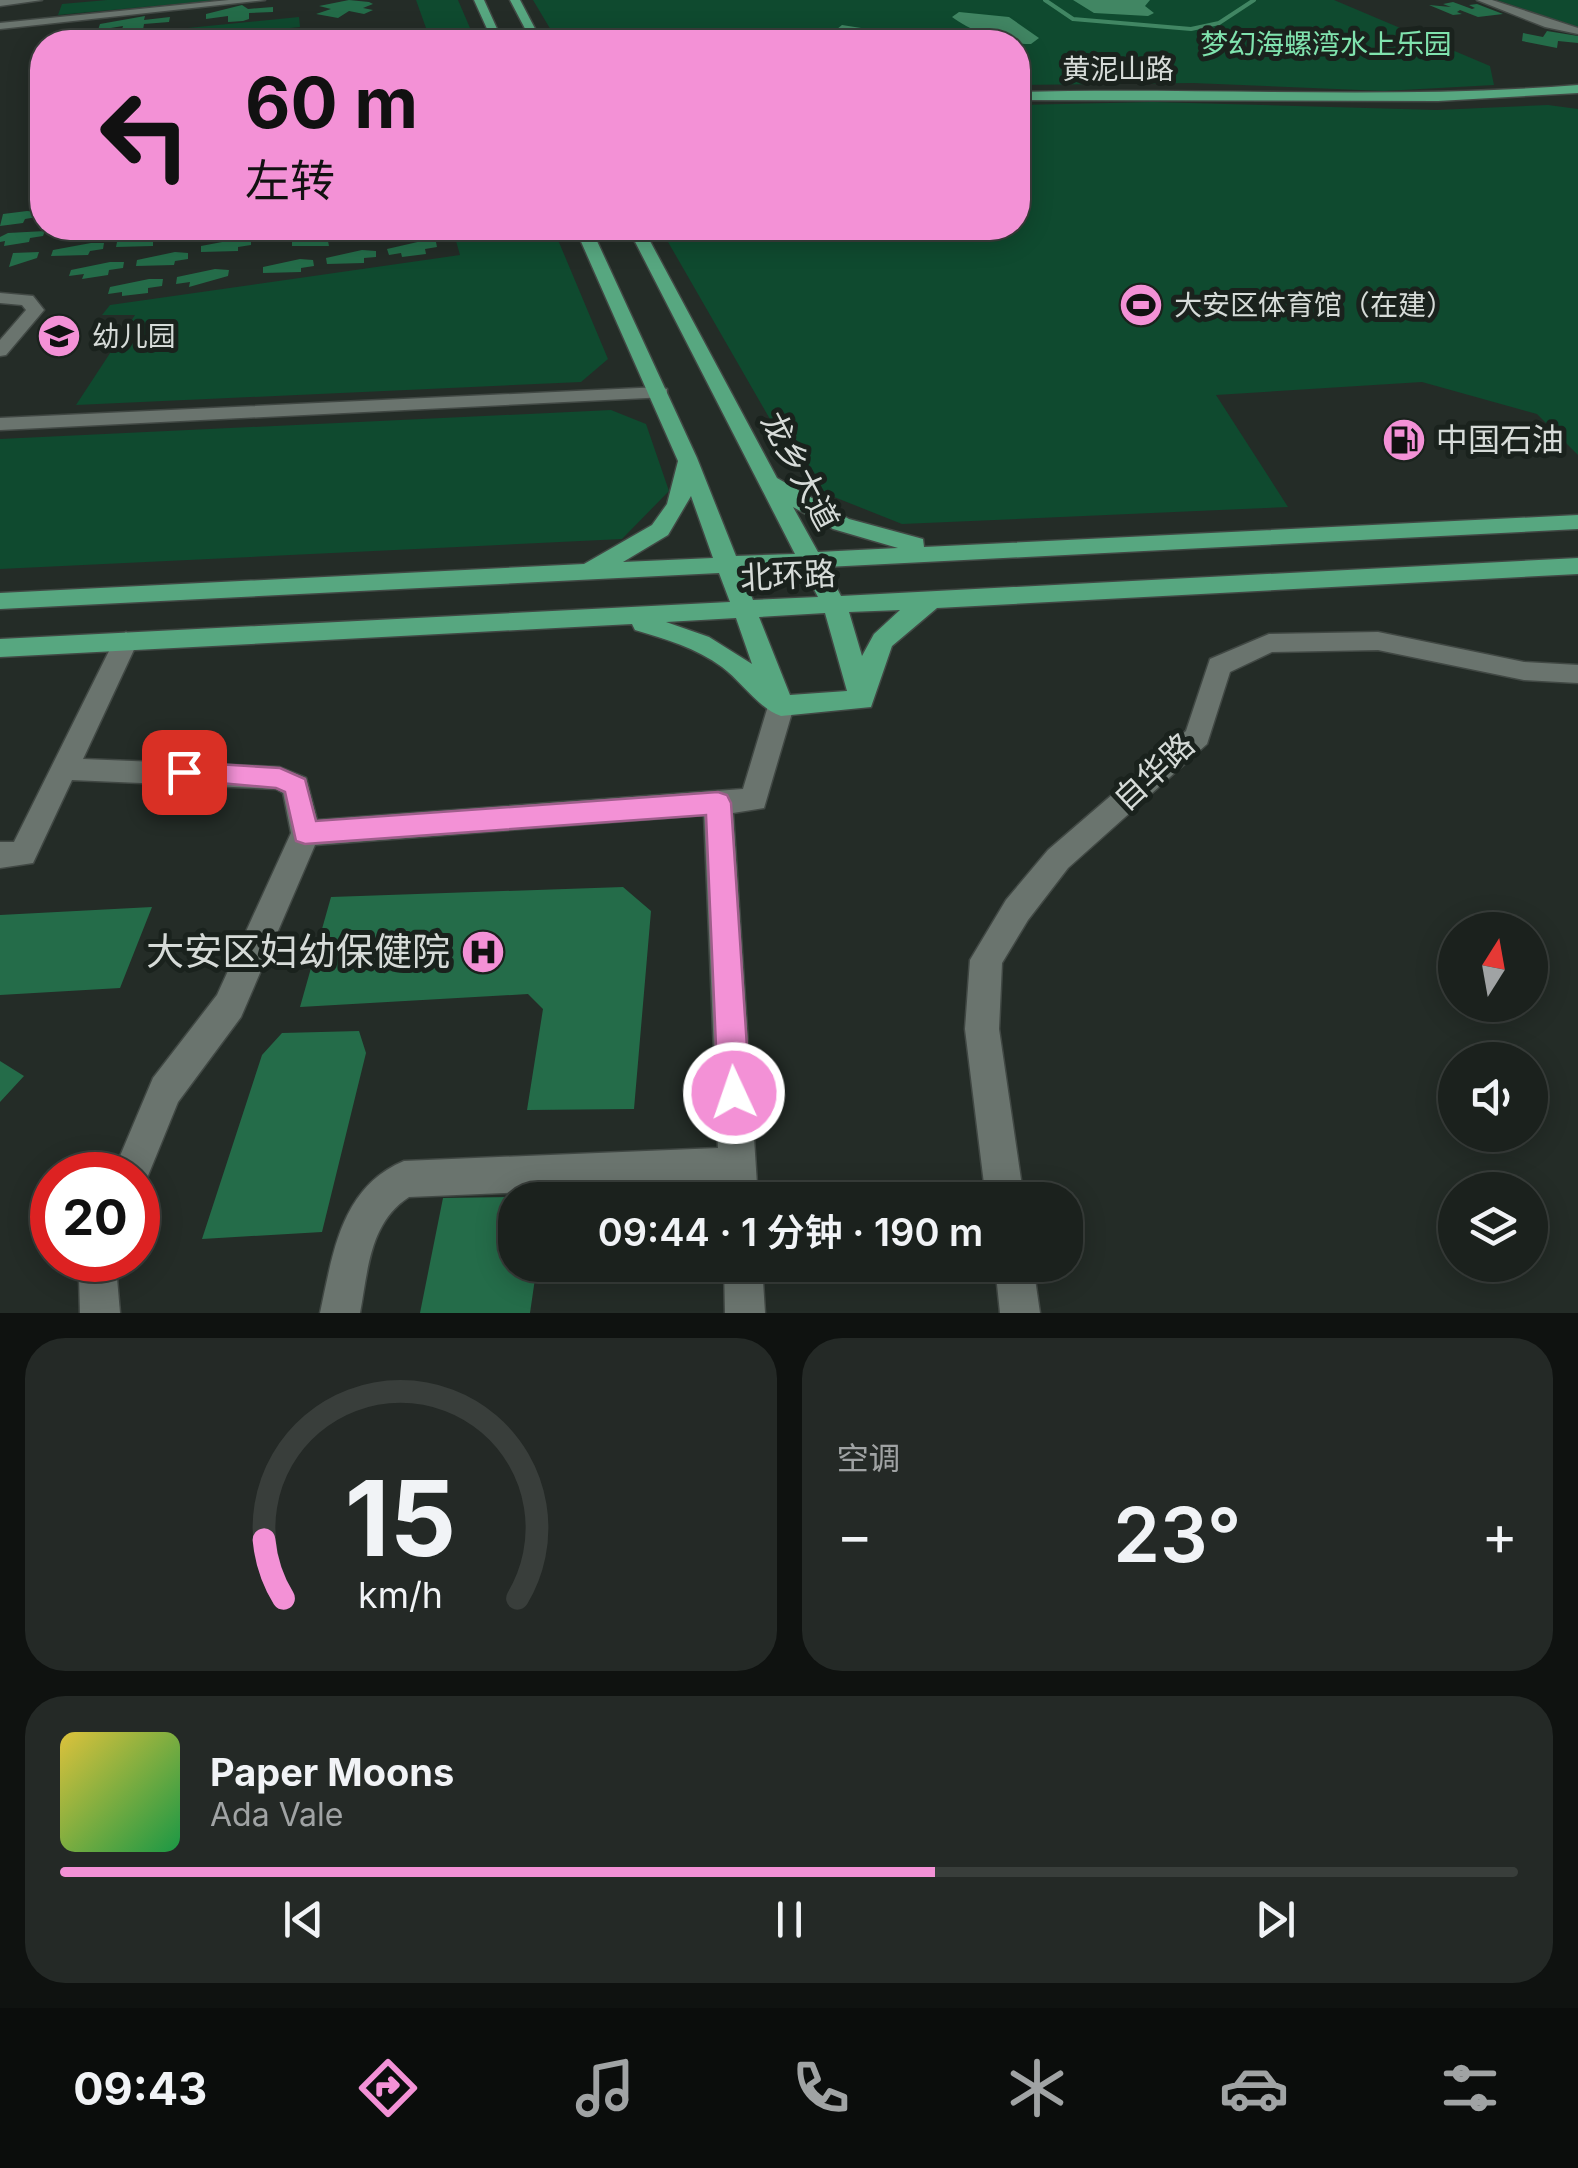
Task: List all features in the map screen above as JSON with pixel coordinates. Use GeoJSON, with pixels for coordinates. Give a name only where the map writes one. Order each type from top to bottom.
{"type":"FeatureCollection","features":[{"type":"Feature","properties":{"kind":"main road"},"geometry":{"type":"LineString","coordinates":[[478,0],[492,30]]}},
{"type":"Feature","properties":{"kind":"main road"},"geometry":{"type":"LineString","coordinates":[[515,0],[531,30]]}},
{"type":"Feature","properties":{"kind":"main road","name":"黄泥山路"},"geometry":{"type":"LineString","coordinates":[[1030,96],[1150,93],[1430,100],[1578,89]]}},
{"type":"Feature","properties":{"kind":"main road"},"geometry":{"type":"LineString","coordinates":[[589,240],[687,458],[781,706]]}},
{"type":"Feature","properties":{"kind":"main road","name":"龙乡大道"},"geometry":{"type":"LineString","coordinates":[[641,240],[835,607],[862,700]]}},
{"type":"Feature","properties":{"kind":"main road"},"geometry":{"type":"LineString","coordinates":[[576,572],[632,549],[672,522],[684,490],[687,458]]}},
{"type":"Feature","properties":{"kind":"main road"},"geometry":{"type":"LineString","coordinates":[[766,477],[805,507],[839,525],[884,540],[970,552]]}},
{"type":"Feature","properties":{"kind":"main road","name":"北环路"},"geometry":{"type":"LineString","coordinates":[[0,601],[1578,522]]}},
{"type":"Feature","properties":{"kind":"main road","name":"北环路"},"geometry":{"type":"LineString","coordinates":[[0,648],[1578,566]]}},
{"type":"Feature","properties":{"kind":"main road"},"geometry":{"type":"LineString","coordinates":[[781,706],[862,700],[872,654],[894,624],[929,602]]}},
{"type":"Feature","properties":{"kind":"main road"},"geometry":{"type":"LineString","coordinates":[[620,617],[688,636],[741,664],[781,706]]}},
{"type":"Feature","properties":{"kind":"street"},"geometry":{"type":"LineString","coordinates":[[0,3],[35,0]]}},
{"type":"Feature","properties":{"kind":"street"},"geometry":{"type":"LineString","coordinates":[[0,26],[260,0]]}},
{"type":"Feature","properties":{"kind":"street"},"geometry":{"type":"LineString","coordinates":[[1482,0],[1549,25],[1578,31]]}},
{"type":"Feature","properties":{"kind":"street"},"geometry":{"type":"LineString","coordinates":[[0,298],[27,300],[35,310],[0,351]]}},
{"type":"Feature","properties":{"kind":"street"},"geometry":{"type":"LineString","coordinates":[[0,424],[660,393]]}},
{"type":"Feature","properties":{"kind":"street"},"geometry":{"type":"LineString","coordinates":[[0,855],[23,854],[126,641]]}},
{"type":"Feature","properties":{"kind":"street","name":"自华路"},"geometry":{"type":"LineString","coordinates":[[1003,1182],[982,1029],[986,960],[1017,910],[1058,860],[1198,736],[1219,666],[1268,643],[1378,641],[1524,671],[1578,674]]}},
{"type":"Feature","properties":{"kind":"street"},"geometry":{"type":"LineString","coordinates":[[305,833],[754,800],[781,706]]}},
{"type":"Feature","properties":{"kind":"street"},"geometry":{"type":"LineString","coordinates":[[64,769],[280,778],[296,786],[305,833],[230,1006],[165,1090],[139,1152]]}},
{"type":"Feature","properties":{"kind":"street"},"geometry":{"type":"LineString","coordinates":[[718,803],[738,1182]]}},
{"type":"Feature","properties":{"kind":"street"},"geometry":{"type":"LineString","coordinates":[[340,1313],[359,1230],[369,1205],[383,1189],[404,1178],[671,1182]]}},
{"type":"Feature","properties":{"kind":"street"},"geometry":{"type":"LineString","coordinates":[[98,1282],[100,1313]]}},
{"type":"Feature","properties":{"kind":"street"},"geometry":{"type":"LineString","coordinates":[[744,1282],[746,1313]]}},
{"type":"Feature","properties":{"kind":"street"},"geometry":{"type":"LineString","coordinates":[[1016,1282],[1020,1313]]}},
{"type":"Feature","properties":{"kind":"green space"},"geometry":{"type":"Polygon","coordinates":[[[218,0],[58,15],[62,4],[218,0]]]}},
{"type":"Feature","properties":{"kind":"green space"},"geometry":{"type":"Polygon","coordinates":[[[416,0],[458,0],[471,30],[427,30],[416,0]]]}},
{"type":"Feature","properties":{"kind":"green space","name":"梦幻海螺湾水上乐园"},"geometry":{"type":"Polygon","coordinates":[[[533,0],[1334,0],[1490,66],[1494,85],[1384,91],[1193,83],[1030,85],[1030,30],[551,30],[533,0]]]}},
{"type":"Feature","properties":{"kind":"green space"},"geometry":{"type":"Polygon","coordinates":[[[1497,0],[1578,0],[1578,27],[1497,0]]]}},
{"type":"Feature","properties":{"kind":"green space"},"geometry":{"type":"Polygon","coordinates":[[[299,17],[300,27],[271,30],[167,30],[299,17]]]}},
{"type":"Feature","properties":{"kind":"green space","name":"大安区体育馆（在建）"},"geometry":{"type":"Polygon","coordinates":[[[1153,102],[1437,110],[1548,105],[1578,109],[1578,455],[1537,414],[1422,382],[1216,395],[1288,507],[902,524],[809,487],[667,240],[1030,240],[1030,105],[1153,102]]]}},
{"type":"Feature","properties":{"kind":"green space"},"geometry":{"type":"Polygon","coordinates":[[[456,240],[558,240],[608,359],[581,382],[76,405],[135,315],[102,315],[110,305],[460,255],[456,240]]]}},
{"type":"Feature","properties":{"kind":"green space"},"geometry":{"type":"Polygon","coordinates":[[[611,410],[646,424],[669,491],[622,539],[0,569],[0,439],[611,410]]]}},
{"type":"Feature","properties":{"kind":"shaded area"},"geometry":{"type":"Polygon","coordinates":[[[1073,0],[1150,0],[1145,6],[1154,13],[1094,13],[1073,0]]]}},
{"type":"Feature","properties":{"kind":"shaded area"},"geometry":{"type":"Polygon","coordinates":[[[959,12],[1009,17],[1028,30],[975,30],[952,17],[959,12]]]}},
{"type":"Feature","properties":{"kind":"shaded area"},"geometry":{"type":"Polygon","coordinates":[[[842,25],[874,30],[836,30],[842,25]]]}},
{"type":"Feature","properties":{"kind":"building"},"geometry":{"type":"Polygon","coordinates":[[[349,0],[369,2],[373,4],[363,8],[373,10],[364,14],[349,11],[338,18],[316,14],[331,9],[319,6],[349,0]]]}},
{"type":"Feature","properties":{"kind":"building"},"geometry":{"type":"Polygon","coordinates":[[[1453,2],[1472,9],[1475,8],[1469,5],[1477,4],[1503,14],[1478,17],[1460,10],[1457,12],[1462,14],[1453,15],[1429,5],[1451,7],[1443,4],[1453,2]]]}},
{"type":"Feature","properties":{"kind":"building"},"geometry":{"type":"Polygon","coordinates":[[[242,5],[248,9],[273,7],[273,12],[249,13],[249,19],[243,21],[228,22],[228,16],[206,19],[206,14],[242,5]]]}},
{"type":"Feature","properties":{"kind":"building"},"geometry":{"type":"Polygon","coordinates":[[[145,16],[144,20],[170,17],[169,22],[144,24],[143,30],[122,30],[123,26],[98,30],[100,24],[145,16]]]}},
{"type":"Feature","properties":{"kind":"building"},"geometry":{"type":"Polygon","coordinates":[[[1547,31],[1578,36],[1578,43],[1558,41],[1557,48],[1522,41],[1523,33],[1543,37],[1547,31]]]}},
{"type":"Feature","properties":{"kind":"building"},"geometry":{"type":"Polygon","coordinates":[[[30,211],[30,218],[0,226],[3,214],[30,211]]]}},
{"type":"Feature","properties":{"kind":"building"},"geometry":{"type":"Polygon","coordinates":[[[30,232],[29,242],[4,246],[0,237],[30,232]]]}},
{"type":"Feature","properties":{"kind":"building"},"geometry":{"type":"Polygon","coordinates":[[[166,240],[153,242],[153,246],[116,247],[117,242],[166,240]]]}},
{"type":"Feature","properties":{"kind":"building"},"geometry":{"type":"Polygon","coordinates":[[[251,240],[251,245],[238,247],[238,251],[201,252],[201,246],[251,240]]]}},
{"type":"Feature","properties":{"kind":"building"},"geometry":{"type":"Polygon","coordinates":[[[334,240],[328,241],[329,246],[292,246],[292,241],[334,240]]]}},
{"type":"Feature","properties":{"kind":"building"},"geometry":{"type":"Polygon","coordinates":[[[436,242],[437,247],[425,249],[426,254],[402,257],[401,253],[389,255],[387,249],[436,242]]]}},
{"type":"Feature","properties":{"kind":"building"},"geometry":{"type":"Polygon","coordinates":[[[104,243],[103,249],[88,255],[51,256],[53,250],[104,243]]]}},
{"type":"Feature","properties":{"kind":"building"},"geometry":{"type":"Polygon","coordinates":[[[376,251],[376,257],[364,258],[364,263],[327,264],[326,258],[376,251]]]}},
{"type":"Feature","properties":{"kind":"building"},"geometry":{"type":"Polygon","coordinates":[[[39,252],[37,258],[9,267],[13,253],[39,252]]]}},
{"type":"Feature","properties":{"kind":"building"},"geometry":{"type":"Polygon","coordinates":[[[188,253],[188,259],[175,261],[174,265],[136,266],[137,260],[188,253]]]}},
{"type":"Feature","properties":{"kind":"building"},"geometry":{"type":"Polygon","coordinates":[[[313,260],[314,266],[301,268],[301,272],[263,273],[263,267],[313,260]]]}},
{"type":"Feature","properties":{"kind":"building"},"geometry":{"type":"Polygon","coordinates":[[[124,262],[123,268],[82,279],[84,274],[69,276],[71,270],[124,262]]]}},
{"type":"Feature","properties":{"kind":"building"},"geometry":{"type":"Polygon","coordinates":[[[229,270],[228,276],[189,287],[190,282],[176,284],[177,277],[229,270]]]}},
{"type":"Feature","properties":{"kind":"building"},"geometry":{"type":"Polygon","coordinates":[[[163,279],[162,286],[148,288],[148,293],[108,294],[110,287],[163,279]]]}},
{"type":"Feature","properties":{"kind":"building"},"geometry":{"type":"Polygon","coordinates":[[[623,887],[651,911],[634,1109],[527,1110],[543,1009],[528,994],[300,1007],[331,897],[623,887]]]}},
{"type":"Feature","properties":{"kind":"building"},"geometry":{"type":"Polygon","coordinates":[[[152,907],[120,988],[0,995],[0,915],[152,907]]]}},
{"type":"Feature","properties":{"kind":"building"},"geometry":{"type":"Polygon","coordinates":[[[359,1031],[366,1053],[322,1232],[202,1239],[262,1055],[282,1033],[359,1031]]]}},
{"type":"Feature","properties":{"kind":"building"},"geometry":{"type":"Polygon","coordinates":[[[0,1061],[24,1076],[0,1102],[0,1061]]]}},
{"type":"Feature","properties":{"kind":"building"},"geometry":{"type":"Polygon","coordinates":[[[498,1197],[498,1282],[535,1282],[530,1313],[420,1313],[443,1198],[498,1197]]]}},
{"type":"Feature","properties":{"kind":"waterway"},"geometry":{"type":"LineString","coordinates":[[1045,0],[1073,19],[1191,29],[1219,23],[1254,0]]}},
{"type":"Feature","properties":{"kind":"place","name":"大安区体育馆（在建）"},"geometry":{"type":"Point","coordinates":[1141,305]}},
{"type":"Feature","properties":{"kind":"place","name":"幼儿园"},"geometry":{"type":"Point","coordinates":[59,336]}},
{"type":"Feature","properties":{"kind":"place","name":"中国石油"},"geometry":{"type":"Point","coordinates":[1404,440]}},
{"type":"Feature","properties":{"kind":"place","name":"大安区妇幼保健院"},"geometry":{"type":"Point","coordinates":[483,952]}},
{"type":"Feature","properties":{"kind":"route"},"geometry":{"type":"LineString","coordinates":[[184,772],[263,774],[296,786],[305,833],[718,803],[734,1093]]}}]}
